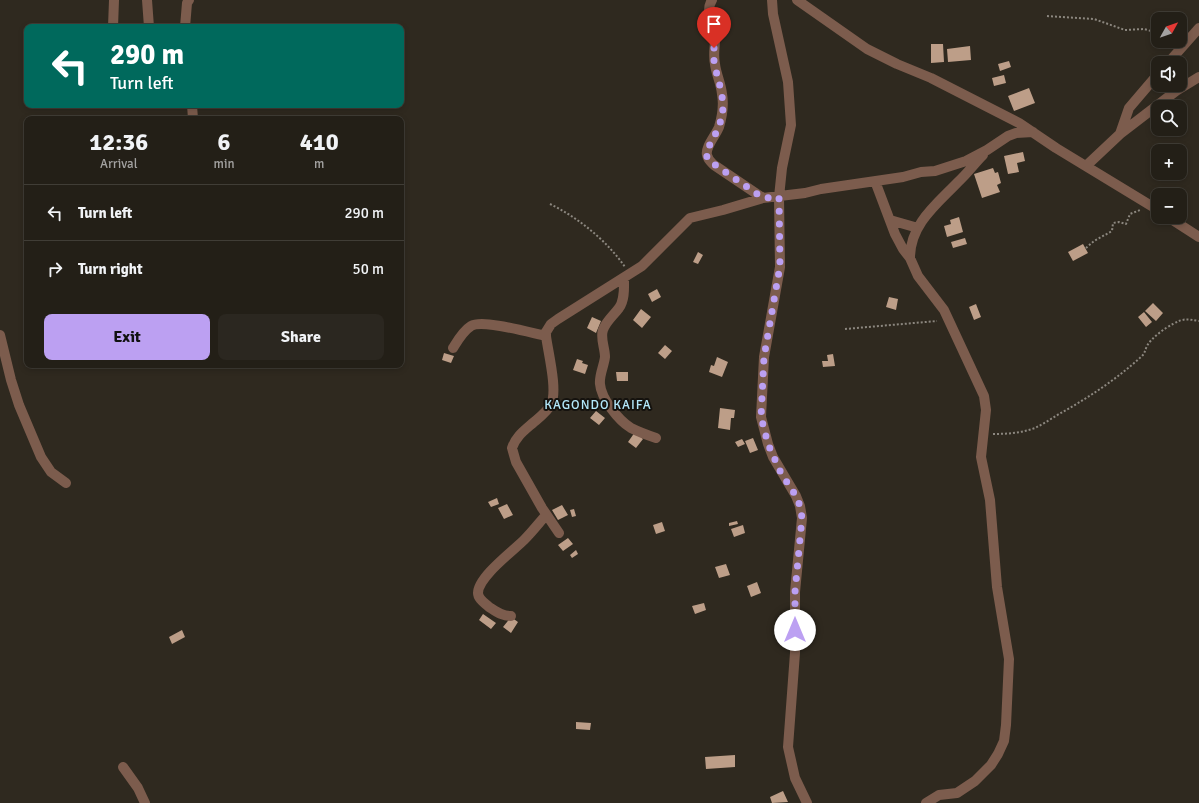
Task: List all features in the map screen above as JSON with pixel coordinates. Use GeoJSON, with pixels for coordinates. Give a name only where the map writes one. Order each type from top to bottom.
{"type":"FeatureCollection","features":[{"type":"Feature","properties":{"kind":"street"},"geometry":{"type":"LineString","coordinates":[[113,24],[114,0]]}},
{"type":"Feature","properties":{"kind":"street"},"geometry":{"type":"LineString","coordinates":[[147,0],[150,24]]}},
{"type":"Feature","properties":{"kind":"street"},"geometry":{"type":"LineString","coordinates":[[185,24],[188,0]]}},
{"type":"Feature","properties":{"kind":"street"},"geometry":{"type":"LineString","coordinates":[[712,0],[709,11],[715,39],[714,63],[722,94],[723,114],[718,129],[706,154],[708,160],[714,165],[763,198]]}},
{"type":"Feature","properties":{"kind":"street"},"geometry":{"type":"LineString","coordinates":[[772,0],[773,14],[788,82],[791,125],[784,152],[779,197],[780,266],[764,357],[761,417],[762,427],[770,450],[781,473],[796,496],[800,506],[802,518],[795,592],[795,653],[788,747],[795,778],[807,803]]}},
{"type":"Feature","properties":{"kind":"street"},"geometry":{"type":"LineString","coordinates":[[797,0],[867,49],[897,64],[931,78],[1019,123],[1056,148],[1151,207]]}},
{"type":"Feature","properties":{"kind":"street"},"geometry":{"type":"LineString","coordinates":[[1174,56],[1199,28]]}},
{"type":"Feature","properties":{"kind":"street"},"geometry":{"type":"LineString","coordinates":[[1086,166],[1120,134],[1176,92],[1199,77]]}},
{"type":"Feature","properties":{"kind":"street"},"geometry":{"type":"LineString","coordinates":[[1120,134],[1129,108],[1151,82]]}},
{"type":"Feature","properties":{"kind":"street"},"geometry":{"type":"LineString","coordinates":[[559,533],[546,515],[516,462],[512,448],[517,437],[544,413],[554,397],[553,380],[546,336],[546,332],[551,324],[642,266],[690,218],[763,198],[779,197],[903,177],[921,172],[935,171],[966,161],[987,150],[1008,136],[1033,132]]}},
{"type":"Feature","properties":{"kind":"street"},"geometry":{"type":"LineString","coordinates":[[910,258],[912,240],[918,228],[940,200],[959,182],[987,150]]}},
{"type":"Feature","properties":{"kind":"street"},"geometry":{"type":"LineString","coordinates":[[875,181],[900,244],[910,258],[918,276],[944,310],[984,396],[986,410],[981,457],[990,500],[997,586],[1008,659],[1006,725],[1004,741],[998,754],[991,765],[975,781],[957,793],[939,795],[926,803]]}},
{"type":"Feature","properties":{"kind":"street"},"geometry":{"type":"LineString","coordinates":[[890,220],[918,228]]}},
{"type":"Feature","properties":{"kind":"street"},"geometry":{"type":"LineString","coordinates":[[1179,224],[1199,237]]}},
{"type":"Feature","properties":{"kind":"street"},"geometry":{"type":"LineString","coordinates":[[627,276],[621,306],[607,322],[602,332],[604,360],[600,384],[602,392],[610,408],[621,420],[630,427],[656,438]]}},
{"type":"Feature","properties":{"kind":"street"},"geometry":{"type":"LineString","coordinates":[[453,348],[460,336],[471,326],[477,324],[491,324],[546,336]]}},
{"type":"Feature","properties":{"kind":"street"},"geometry":{"type":"LineString","coordinates":[[0,335],[19,405],[41,457],[51,472],[66,482]]}},
{"type":"Feature","properties":{"kind":"street"},"geometry":{"type":"LineString","coordinates":[[511,616],[505,616],[498,613],[482,601],[478,592],[479,587],[483,580],[501,560],[522,542],[546,515]]}},
{"type":"Feature","properties":{"kind":"street"},"geometry":{"type":"LineString","coordinates":[[123,767],[132,779],[145,803]]}},
{"type":"Feature","properties":{"kind":"path"},"geometry":{"type":"LineString","coordinates":[[1047,16],[1094,18],[1126,30],[1144,29],[1151,31]]}},
{"type":"Feature","properties":{"kind":"path"},"geometry":{"type":"LineString","coordinates":[[550,204],[560,208],[595,234],[615,253],[627,276]]}},
{"type":"Feature","properties":{"kind":"path"},"geometry":{"type":"LineString","coordinates":[[1086,248],[1094,241],[1112,231],[1113,223],[1118,222],[1126,224],[1130,214],[1151,210]]}},
{"type":"Feature","properties":{"kind":"path"},"geometry":{"type":"LineString","coordinates":[[845,330],[924,323],[948,318]]}},
{"type":"Feature","properties":{"kind":"path"},"geometry":{"type":"LineString","coordinates":[[984,435],[1012,434],[1040,425],[1079,403],[1114,379],[1143,356],[1147,345],[1172,324],[1182,320],[1191,319],[1199,321]]}},
{"type":"Feature","properties":{"kind":"building"},"geometry":{"type":"Polygon","coordinates":[[[931,44],[943,44],[944,62],[931,63],[931,44]]]}},
{"type":"Feature","properties":{"kind":"building"},"geometry":{"type":"Polygon","coordinates":[[[970,46],[971,60],[948,62],[947,49],[970,46]]]}},
{"type":"Feature","properties":{"kind":"building"},"geometry":{"type":"Polygon","coordinates":[[[1009,61],[1011,67],[1000,71],[998,64],[1009,61]]]}},
{"type":"Feature","properties":{"kind":"building"},"geometry":{"type":"Polygon","coordinates":[[[1004,75],[1006,83],[994,86],[992,78],[1004,75]]]}},
{"type":"Feature","properties":{"kind":"building"},"geometry":{"type":"Polygon","coordinates":[[[1029,88],[1035,103],[1014,111],[1008,96],[1029,88]]]}},
{"type":"Feature","properties":{"kind":"building"},"geometry":{"type":"Polygon","coordinates":[[[1023,152],[1025,161],[1017,163],[1019,172],[1008,174],[1004,156],[1023,152]]]}},
{"type":"Feature","properties":{"kind":"building"},"geometry":{"type":"Polygon","coordinates":[[[993,168],[995,173],[998,172],[1001,183],[997,185],[1000,192],[982,198],[974,174],[993,168]]]}},
{"type":"Feature","properties":{"kind":"building"},"geometry":{"type":"Polygon","coordinates":[[[959,217],[963,232],[947,237],[944,226],[951,224],[950,220],[959,217]]]}},
{"type":"Feature","properties":{"kind":"building"},"geometry":{"type":"Polygon","coordinates":[[[965,238],[967,244],[953,248],[951,242],[965,238]]]}},
{"type":"Feature","properties":{"kind":"building"},"geometry":{"type":"Polygon","coordinates":[[[1083,244],[1088,253],[1073,261],[1068,252],[1083,244]]]}},
{"type":"Feature","properties":{"kind":"building"},"geometry":{"type":"Polygon","coordinates":[[[698,252],[703,255],[698,264],[693,262],[698,252]]]}},
{"type":"Feature","properties":{"kind":"building"},"geometry":{"type":"Polygon","coordinates":[[[657,289],[661,297],[652,302],[648,294],[657,289]]]}},
{"type":"Feature","properties":{"kind":"building"},"geometry":{"type":"Polygon","coordinates":[[[889,297],[898,299],[896,310],[886,307],[889,297]]]}},
{"type":"Feature","properties":{"kind":"building"},"geometry":{"type":"Polygon","coordinates":[[[1153,303],[1163,313],[1156,321],[1145,311],[1153,303]]]}},
{"type":"Feature","properties":{"kind":"building"},"geometry":{"type":"Polygon","coordinates":[[[976,304],[981,317],[974,320],[969,307],[976,304]]]}},
{"type":"Feature","properties":{"kind":"building"},"geometry":{"type":"Polygon","coordinates":[[[641,309],[651,317],[642,328],[633,320],[641,309]]]}},
{"type":"Feature","properties":{"kind":"building"},"geometry":{"type":"Polygon","coordinates":[[[1144,312],[1152,322],[1146,327],[1138,317],[1144,312]]]}},
{"type":"Feature","properties":{"kind":"building"},"geometry":{"type":"Polygon","coordinates":[[[592,317],[601,321],[596,333],[587,328],[592,317]]]}},
{"type":"Feature","properties":{"kind":"building"},"geometry":{"type":"Polygon","coordinates":[[[665,345],[672,351],[665,359],[658,353],[665,345]]]}},
{"type":"Feature","properties":{"kind":"building"},"geometry":{"type":"Polygon","coordinates":[[[444,353],[454,356],[451,363],[442,360],[444,353]]]}},
{"type":"Feature","properties":{"kind":"building"},"geometry":{"type":"Polygon","coordinates":[[[833,354],[835,366],[823,367],[822,361],[828,361],[827,355],[833,354]]]}},
{"type":"Feature","properties":{"kind":"building"},"geometry":{"type":"Polygon","coordinates":[[[717,357],[728,362],[722,377],[709,372],[711,365],[714,366],[717,357]]]}},
{"type":"Feature","properties":{"kind":"building"},"geometry":{"type":"Polygon","coordinates":[[[577,359],[588,365],[585,374],[573,370],[577,359]]]}},
{"type":"Feature","properties":{"kind":"building"},"geometry":{"type":"Polygon","coordinates":[[[616,372],[628,372],[628,381],[617,381],[616,372]]]}},
{"type":"Feature","properties":{"kind":"building"},"geometry":{"type":"Polygon","coordinates":[[[720,408],[735,410],[734,418],[731,418],[730,430],[718,428],[720,408]]]}},
{"type":"Feature","properties":{"kind":"building"},"geometry":{"type":"Polygon","coordinates":[[[596,411],[605,418],[599,425],[590,418],[596,411]]]}},
{"type":"Feature","properties":{"kind":"building"},"geometry":{"type":"Polygon","coordinates":[[[635,432],[643,439],[636,448],[628,442],[635,432]]]}},
{"type":"Feature","properties":{"kind":"building"},"geometry":{"type":"Polygon","coordinates":[[[753,438],[758,450],[750,453],[745,441],[753,438]]]}},
{"type":"Feature","properties":{"kind":"building"},"geometry":{"type":"Polygon","coordinates":[[[742,439],[745,444],[738,447],[735,442],[742,439]]]}},
{"type":"Feature","properties":{"kind":"building"},"geometry":{"type":"Polygon","coordinates":[[[497,498],[499,504],[491,507],[488,502],[497,498]]]}},
{"type":"Feature","properties":{"kind":"building"},"geometry":{"type":"Polygon","coordinates":[[[507,504],[513,515],[504,519],[498,508],[507,504]]]}},
{"type":"Feature","properties":{"kind":"building"},"geometry":{"type":"Polygon","coordinates":[[[562,505],[568,515],[558,520],[552,510],[562,505]]]}},
{"type":"Feature","properties":{"kind":"building"},"geometry":{"type":"Polygon","coordinates":[[[574,509],[576,516],[572,517],[570,510],[574,509]]]}},
{"type":"Feature","properties":{"kind":"building"},"geometry":{"type":"Polygon","coordinates":[[[737,521],[738,524],[729,526],[729,523],[737,521]]]}},
{"type":"Feature","properties":{"kind":"building"},"geometry":{"type":"Polygon","coordinates":[[[662,522],[665,531],[656,534],[653,525],[662,522]]]}},
{"type":"Feature","properties":{"kind":"building"},"geometry":{"type":"Polygon","coordinates":[[[743,525],[745,533],[734,537],[731,529],[743,525]]]}},
{"type":"Feature","properties":{"kind":"building"},"geometry":{"type":"Polygon","coordinates":[[[568,538],[573,544],[563,551],[558,545],[568,538]]]}},
{"type":"Feature","properties":{"kind":"building"},"geometry":{"type":"Polygon","coordinates":[[[576,550],[578,554],[572,558],[570,555],[576,550]]]}},
{"type":"Feature","properties":{"kind":"building"},"geometry":{"type":"Polygon","coordinates":[[[726,564],[730,575],[719,578],[715,567],[726,564]]]}},
{"type":"Feature","properties":{"kind":"building"},"geometry":{"type":"Polygon","coordinates":[[[757,582],[761,593],[751,597],[747,586],[757,582]]]}},
{"type":"Feature","properties":{"kind":"building"},"geometry":{"type":"Polygon","coordinates":[[[704,603],[706,610],[695,614],[692,606],[704,603]]]}},
{"type":"Feature","properties":{"kind":"building"},"geometry":{"type":"Polygon","coordinates":[[[483,614],[496,623],[491,629],[479,620],[483,614]]]}},
{"type":"Feature","properties":{"kind":"building"},"geometry":{"type":"Polygon","coordinates":[[[511,617],[518,622],[511,633],[503,627],[511,617]]]}},
{"type":"Feature","properties":{"kind":"building"},"geometry":{"type":"Polygon","coordinates":[[[182,630],[185,637],[172,644],[169,637],[182,630]]]}},
{"type":"Feature","properties":{"kind":"building"},"geometry":{"type":"Polygon","coordinates":[[[576,722],[591,723],[590,730],[576,729],[576,722]]]}},
{"type":"Feature","properties":{"kind":"building"},"geometry":{"type":"Polygon","coordinates":[[[735,755],[735,767],[706,769],[705,757],[735,755]]]}},
{"type":"Feature","properties":{"kind":"building"},"geometry":{"type":"Polygon","coordinates":[[[783,791],[788,802],[772,803],[770,797],[783,791]]]}},
{"type":"Feature","properties":{"kind":"district","name":"KAGONDO KAIFA"},"geometry":{"type":"Point","coordinates":[598,405]}},
{"type":"Feature","properties":{"kind":"route"},"geometry":{"type":"LineString","coordinates":[[714,48],[714,63],[722,94],[723,114],[718,129],[707,150],[706,154],[708,160],[763,198],[779,197],[780,266],[764,357],[761,417],[762,427],[768,444],[781,473],[796,496],[800,506],[802,518],[795,592],[795,630]]}}]}
